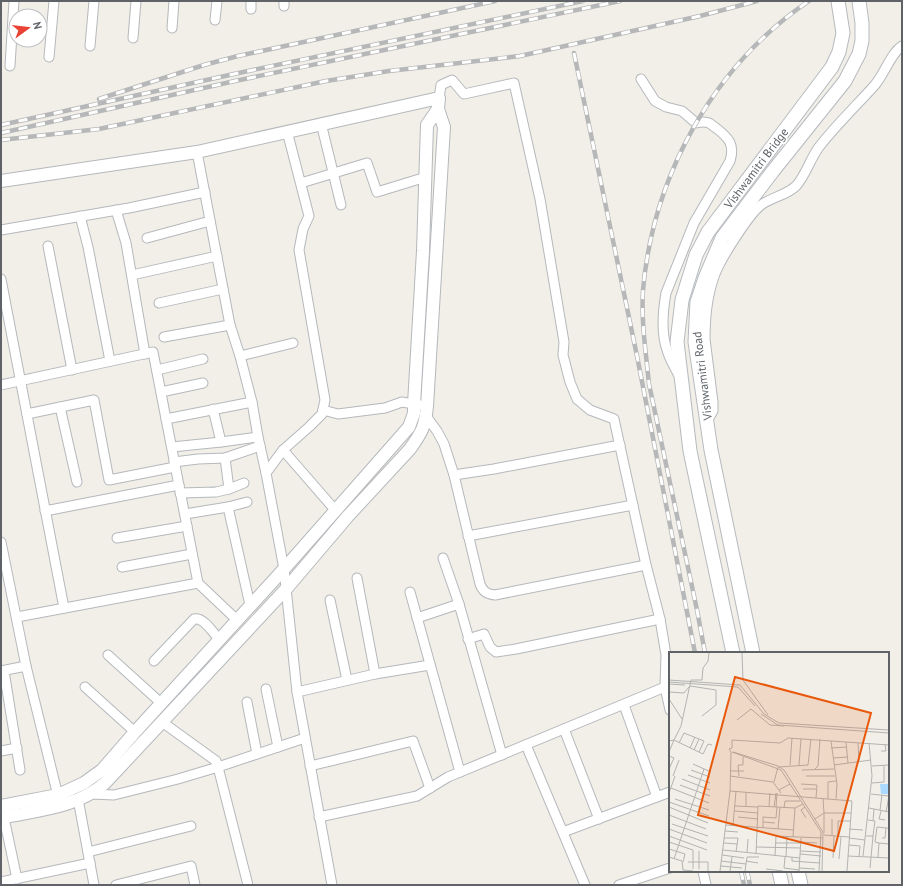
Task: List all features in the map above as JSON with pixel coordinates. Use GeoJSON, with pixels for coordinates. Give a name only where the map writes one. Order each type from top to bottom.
{"type":"FeatureCollection","features":[{"type":"Feature","properties":{"kind":"main road","name":"Vishwamitri Bridge"},"geometry":{"type":"LineString","coordinates":[[677,342],[682,300],[696,255],[708,232],[832,67],[839,52],[843,33],[838,1]]}},
{"type":"Feature","properties":{"kind":"main road","name":"Vishwamitri Road"},"geometry":{"type":"LineString","coordinates":[[753,652],[711,450],[695,342],[697,302],[705,278],[722,238],[845,81],[860,54],[862,24],[859,1]]}},
{"type":"Feature","properties":{"kind":"main road","name":"Vishwamitri Road"},"geometry":{"type":"LineString","coordinates":[[677,342],[690,451],[733,652]]}},
{"type":"Feature","properties":{"kind":"main road"},"geometry":{"type":"LineString","coordinates":[[779,872],[782,885]]}},
{"type":"Feature","properties":{"kind":"main road"},"geometry":{"type":"LineString","coordinates":[[798,872],[801,885]]}},
{"type":"Feature","properties":{"kind":"street"},"geometry":{"type":"LineString","coordinates":[[10,66],[14,1]]}},
{"type":"Feature","properties":{"kind":"street"},"geometry":{"type":"LineString","coordinates":[[49,57],[54,1]]}},
{"type":"Feature","properties":{"kind":"street"},"geometry":{"type":"LineString","coordinates":[[90,46],[94,1]]}},
{"type":"Feature","properties":{"kind":"street"},"geometry":{"type":"LineString","coordinates":[[133,38],[136,1]]}},
{"type":"Feature","properties":{"kind":"street"},"geometry":{"type":"LineString","coordinates":[[172,28],[174,1]]}},
{"type":"Feature","properties":{"kind":"street"},"geometry":{"type":"LineString","coordinates":[[215,20],[217,1]]}},
{"type":"Feature","properties":{"kind":"street"},"geometry":{"type":"LineString","coordinates":[[707,421],[714,411],[714,406],[704,339],[712,286],[718,268],[756,209],[795,187],[820,146],[880,80],[893,56],[902,46]]}},
{"type":"Feature","properties":{"kind":"street"},"geometry":{"type":"LineString","coordinates":[[641,79],[655,102],[666,107],[682,111],[696,123],[708,122],[726,136],[730,141],[732,154],[730,161],[691,231],[666,293],[664,304],[664,332],[666,350],[682,382]]}},
{"type":"Feature","properties":{"kind":"street"},"geometry":{"type":"LineString","coordinates":[[59,800],[102,770],[336,511],[405,432],[412,420],[426,177],[427,125],[438,104],[441,85],[452,80],[464,94],[514,83],[540,199],[564,342],[563,355],[570,382],[577,399],[590,410],[614,419],[646,565],[660,619],[666,655],[665,688],[669,706]]}},
{"type":"Feature","properties":{"kind":"street"},"geometry":{"type":"LineString","coordinates":[[1,181],[197,152],[321,123],[438,104]]}},
{"type":"Feature","properties":{"kind":"street"},"geometry":{"type":"LineString","coordinates":[[17,878],[2,814],[59,800],[78,799],[91,794],[106,783],[286,589],[348,516],[410,449],[423,430],[427,411],[444,127],[438,104]]}},
{"type":"Feature","properties":{"kind":"street"},"geometry":{"type":"LineString","coordinates":[[321,123],[342,205]]}},
{"type":"Feature","properties":{"kind":"street"},"geometry":{"type":"LineString","coordinates":[[266,473],[283,450],[322,414],[325,400],[299,250],[303,229],[309,216],[287,131]]}},
{"type":"Feature","properties":{"kind":"street"},"geometry":{"type":"LineString","coordinates":[[197,152],[230,325],[252,402],[284,569],[297,692],[332,885]]}},
{"type":"Feature","properties":{"kind":"street"},"geometry":{"type":"LineString","coordinates":[[301,183],[367,163],[377,192],[426,177]]}},
{"type":"Feature","properties":{"kind":"street"},"geometry":{"type":"LineString","coordinates":[[1,230],[116,210],[205,192]]}},
{"type":"Feature","properties":{"kind":"street"},"geometry":{"type":"LineString","coordinates":[[116,210],[126,243],[145,354]]}},
{"type":"Feature","properties":{"kind":"street"},"geometry":{"type":"LineString","coordinates":[[80,216],[88,247],[110,361]]}},
{"type":"Feature","properties":{"kind":"street"},"geometry":{"type":"LineString","coordinates":[[147,238],[210,221]]}},
{"type":"Feature","properties":{"kind":"street"},"geometry":{"type":"LineString","coordinates":[[48,246],[72,370]]}},
{"type":"Feature","properties":{"kind":"street"},"geometry":{"type":"LineString","coordinates":[[132,275],[217,256]]}},
{"type":"Feature","properties":{"kind":"street"},"geometry":{"type":"LineString","coordinates":[[1,279],[64,608]]}},
{"type":"Feature","properties":{"kind":"street"},"geometry":{"type":"LineString","coordinates":[[159,303],[223,288]]}},
{"type":"Feature","properties":{"kind":"street"},"geometry":{"type":"LineString","coordinates":[[164,337],[230,325]]}},
{"type":"Feature","properties":{"kind":"street"},"geometry":{"type":"LineString","coordinates":[[240,356],[292,343]]}},
{"type":"Feature","properties":{"kind":"street"},"geometry":{"type":"LineString","coordinates":[[1,385],[154,352],[198,583],[237,620]]}},
{"type":"Feature","properties":{"kind":"street"},"geometry":{"type":"LineString","coordinates":[[157,370],[203,359]]}},
{"type":"Feature","properties":{"kind":"street"},"geometry":{"type":"LineString","coordinates":[[161,392],[203,384]]}},
{"type":"Feature","properties":{"kind":"street"},"geometry":{"type":"LineString","coordinates":[[27,414],[94,400],[109,480],[198,459],[225,458],[259,441]]}},
{"type":"Feature","properties":{"kind":"street"},"geometry":{"type":"LineString","coordinates":[[166,419],[252,402]]}},
{"type":"Feature","properties":{"kind":"street"},"geometry":{"type":"LineString","coordinates":[[323,410],[338,414],[385,408],[402,402],[414,404],[427,411],[444,444],[454,475],[480,584],[484,592],[488,594],[495,595],[646,565]]}},
{"type":"Feature","properties":{"kind":"street"},"geometry":{"type":"LineString","coordinates":[[60,407],[77,482]]}},
{"type":"Feature","properties":{"kind":"street"},"geometry":{"type":"LineString","coordinates":[[213,409],[221,442]]}},
{"type":"Feature","properties":{"kind":"street"},"geometry":{"type":"LineString","coordinates":[[172,447],[221,442],[259,441]]}},
{"type":"Feature","properties":{"kind":"street"},"geometry":{"type":"LineString","coordinates":[[454,475],[494,469],[620,445]]}},
{"type":"Feature","properties":{"kind":"street"},"geometry":{"type":"LineString","coordinates":[[283,450],[336,511]]}},
{"type":"Feature","properties":{"kind":"street"},"geometry":{"type":"LineString","coordinates":[[225,458],[229,489]]}},
{"type":"Feature","properties":{"kind":"street"},"geometry":{"type":"LineString","coordinates":[[45,512],[180,489],[216,492],[244,483]]}},
{"type":"Feature","properties":{"kind":"street"},"geometry":{"type":"LineString","coordinates":[[184,514],[228,507],[247,502]]}},
{"type":"Feature","properties":{"kind":"street"},"geometry":{"type":"LineString","coordinates":[[468,536],[633,505]]}},
{"type":"Feature","properties":{"kind":"street"},"geometry":{"type":"LineString","coordinates":[[228,507],[250,605]]}},
{"type":"Feature","properties":{"kind":"street"},"geometry":{"type":"LineString","coordinates":[[117,538],[187,526]]}},
{"type":"Feature","properties":{"kind":"street"},"geometry":{"type":"LineString","coordinates":[[1,542],[5,578],[17,617],[26,666],[59,800]]}},
{"type":"Feature","properties":{"kind":"street"},"geometry":{"type":"LineString","coordinates":[[122,566],[192,554]]}},
{"type":"Feature","properties":{"kind":"street"},"geometry":{"type":"LineString","coordinates":[[443,558],[459,604],[502,755]]}},
{"type":"Feature","properties":{"kind":"street"},"geometry":{"type":"LineString","coordinates":[[357,578],[375,674]]}},
{"type":"Feature","properties":{"kind":"street"},"geometry":{"type":"LineString","coordinates":[[17,617],[198,583]]}},
{"type":"Feature","properties":{"kind":"street"},"geometry":{"type":"LineString","coordinates":[[410,592],[460,772]]}},
{"type":"Feature","properties":{"kind":"street"},"geometry":{"type":"LineString","coordinates":[[330,600],[347,680]]}},
{"type":"Feature","properties":{"kind":"street"},"geometry":{"type":"LineString","coordinates":[[417,618],[459,604]]}},
{"type":"Feature","properties":{"kind":"street"},"geometry":{"type":"LineString","coordinates":[[154,661],[194,619],[197,618],[201,620],[219,640]]}},
{"type":"Feature","properties":{"kind":"street"},"geometry":{"type":"LineString","coordinates":[[468,639],[484,634],[490,647],[496,652],[660,619]]}},
{"type":"Feature","properties":{"kind":"street"},"geometry":{"type":"LineString","coordinates":[[108,655],[161,703]]}},
{"type":"Feature","properties":{"kind":"street"},"geometry":{"type":"LineString","coordinates":[[297,692],[375,674],[430,665]]}},
{"type":"Feature","properties":{"kind":"street"},"geometry":{"type":"LineString","coordinates":[[20,770],[17,748],[6,710],[2,671],[26,666]]}},
{"type":"Feature","properties":{"kind":"street"},"geometry":{"type":"LineString","coordinates":[[85,687],[135,732]]}},
{"type":"Feature","properties":{"kind":"street"},"geometry":{"type":"LineString","coordinates":[[319,817],[417,796],[448,777],[665,688]]}},
{"type":"Feature","properties":{"kind":"street"},"geometry":{"type":"LineString","coordinates":[[266,689],[278,747]]}},
{"type":"Feature","properties":{"kind":"street"},"geometry":{"type":"LineString","coordinates":[[247,702],[257,754]]}},
{"type":"Feature","properties":{"kind":"street"},"geometry":{"type":"LineString","coordinates":[[624,705],[657,796]]}},
{"type":"Feature","properties":{"kind":"street"},"geometry":{"type":"LineString","coordinates":[[162,722],[216,761],[248,885]]}},
{"type":"Feature","properties":{"kind":"street"},"geometry":{"type":"LineString","coordinates":[[564,729],[599,819]]}},
{"type":"Feature","properties":{"kind":"street"},"geometry":{"type":"LineString","coordinates":[[91,794],[114,795],[178,779],[305,738]]}},
{"type":"Feature","properties":{"kind":"street"},"geometry":{"type":"LineString","coordinates":[[310,766],[413,741],[430,788]]}},
{"type":"Feature","properties":{"kind":"street"},"geometry":{"type":"LineString","coordinates":[[526,745],[585,885]]}},
{"type":"Feature","properties":{"kind":"street"},"geometry":{"type":"LineString","coordinates":[[1,751],[17,748]]}},
{"type":"Feature","properties":{"kind":"street"},"geometry":{"type":"LineString","coordinates":[[563,832],[669,792]]}},
{"type":"Feature","properties":{"kind":"street"},"geometry":{"type":"LineString","coordinates":[[78,799],[94,885]]}},
{"type":"Feature","properties":{"kind":"street"},"geometry":{"type":"LineString","coordinates":[[88,852],[192,826]]}},
{"type":"Feature","properties":{"kind":"street"},"geometry":{"type":"LineString","coordinates":[[1,882],[90,863]]}},
{"type":"Feature","properties":{"kind":"street"},"geometry":{"type":"LineString","coordinates":[[116,885],[191,866],[196,885]]}},
{"type":"Feature","properties":{"kind":"street"},"geometry":{"type":"LineString","coordinates":[[619,885],[669,868]]}},
{"type":"Feature","properties":{"kind":"street"},"geometry":{"type":"LineString","coordinates":[[703,872],[706,885]]}},
{"type":"Feature","properties":{"kind":"railway"},"geometry":{"type":"LineString","coordinates":[[99,99],[204,65],[238,56],[495,1]]}},
{"type":"Feature","properties":{"kind":"railway"},"geometry":{"type":"LineString","coordinates":[[1,125],[234,74],[583,1]]}},
{"type":"Feature","properties":{"kind":"railway"},"geometry":{"type":"LineString","coordinates":[[1,133],[235,81],[620,1]]}},
{"type":"Feature","properties":{"kind":"railway"},"geometry":{"type":"LineString","coordinates":[[1,140],[99,129],[326,81],[389,71],[520,56],[700,16],[757,1]]}},
{"type":"Feature","properties":{"kind":"railway"},"geometry":{"type":"LineString","coordinates":[[705,652],[649,384],[643,314],[643,290],[649,248],[660,206],[675,166],[694,127],[717,91],[744,58],[775,27],[809,1]]}},
{"type":"Feature","properties":{"kind":"railway"},"geometry":{"type":"LineString","coordinates":[[574,53],[637,356],[695,652]]}},
{"type":"Feature","properties":{"kind":"railway"},"geometry":{"type":"LineString","coordinates":[[741,872],[744,885]]}},
{"type":"Feature","properties":{"kind":"railway"},"geometry":{"type":"LineString","coordinates":[[747,872],[750,885]]}}]}
